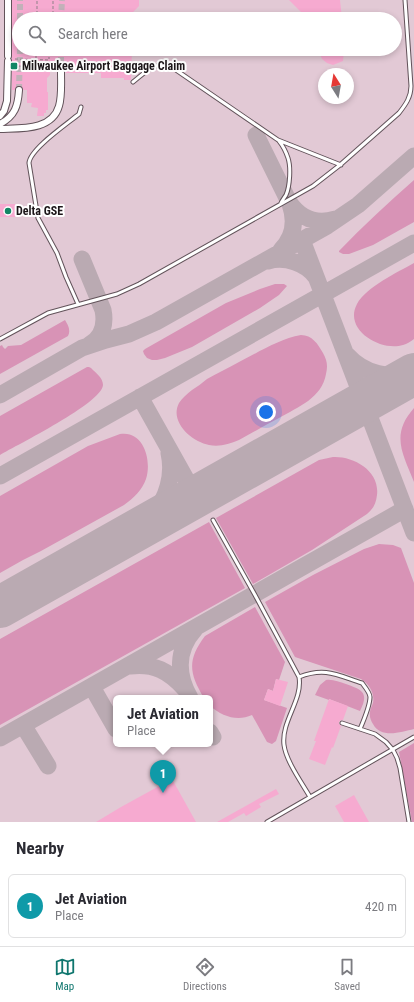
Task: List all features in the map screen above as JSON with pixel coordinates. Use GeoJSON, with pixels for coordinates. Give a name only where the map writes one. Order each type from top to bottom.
{"type":"FeatureCollection","features":[{"type":"Feature","properties":{"kind":"street"},"geometry":{"type":"LineString","coordinates":[[0,116],[4,112],[7,101],[10,58],[8,0]]}},
{"type":"Feature","properties":{"kind":"street"},"geometry":{"type":"LineString","coordinates":[[0,129],[34,127],[51,118],[60,105],[61,72]]}},
{"type":"Feature","properties":{"kind":"street"},"geometry":{"type":"LineString","coordinates":[[0,124],[15,110],[18,104],[19,90]]}},
{"type":"Feature","properties":{"kind":"lane"},"geometry":{"type":"LineString","coordinates":[[0,340],[42,316],[78,304],[117,294],[139,284],[313,186],[341,164],[400,113],[410,97],[411,86],[405,0]]}},
{"type":"Feature","properties":{"kind":"lane"},"geometry":{"type":"LineString","coordinates":[[133,82],[155,66],[162,64],[167,65],[278,140],[341,164]]}},
{"type":"Feature","properties":{"kind":"lane"},"geometry":{"type":"LineString","coordinates":[[78,304],[57,253],[38,218],[29,160],[36,149],[79,114],[81,107]]}},
{"type":"Feature","properties":{"kind":"lane"},"geometry":{"type":"LineString","coordinates":[[278,140],[285,150],[289,165],[288,187],[286,195],[280,205]]}},
{"type":"Feature","properties":{"kind":"lane"},"geometry":{"type":"LineString","coordinates":[[213,520],[299,677],[299,688],[286,726],[283,744],[287,757],[310,797]]}},
{"type":"Feature","properties":{"kind":"lane"},"geometry":{"type":"LineString","coordinates":[[299,677],[319,671],[328,672],[362,683],[370,697],[360,729]]}},
{"type":"Feature","properties":{"kind":"lane"},"geometry":{"type":"LineString","coordinates":[[342,723],[376,734],[386,742],[392,750],[397,758],[400,768],[410,822]]}},
{"type":"Feature","properties":{"kind":"lane"},"geometry":{"type":"LineString","coordinates":[[267,822],[414,737]]}},
{"type":"Feature","properties":{"kind":"path"},"geometry":{"type":"LineString","coordinates":[[37,0],[37,12]]}},
{"type":"Feature","properties":{"kind":"path"},"geometry":{"type":"LineString","coordinates":[[53,0],[53,12]]}},
{"type":"Feature","properties":{"kind":"path"},"geometry":{"type":"LineString","coordinates":[[10,58],[49,60],[49,57]]}},
{"type":"Feature","properties":{"kind":"path"},"geometry":{"type":"LineString","coordinates":[[19,66],[36,67],[36,59]]}},
{"type":"Feature","properties":{"kind":"shaded area"},"geometry":{"type":"Polygon","coordinates":[[[0,0],[414,0],[414,822],[0,822],[0,0]]]}},
{"type":"Feature","properties":{"kind":"shaded area"},"geometry":{"type":"Polygon","coordinates":[[[414,180],[414,222],[373,245],[349,254],[339,252],[366,224],[414,180]]]}},
{"type":"Feature","properties":{"kind":"shaded area"},"geometry":{"type":"Polygon","coordinates":[[[414,263],[414,339],[404,345],[394,346],[375,342],[366,337],[355,322],[354,314],[357,304],[367,292],[375,286],[391,275],[414,263]]]}},
{"type":"Feature","properties":{"kind":"shaded area"},"geometry":{"type":"Polygon","coordinates":[[[275,284],[284,284],[287,286],[279,295],[260,308],[192,347],[157,360],[147,358],[144,354],[143,351],[145,349],[226,303],[275,284]]]}},
{"type":"Feature","properties":{"kind":"shaded area"},"geometry":{"type":"Polygon","coordinates":[[[65,320],[69,330],[68,336],[0,374],[0,346],[2,345],[5,349],[8,346],[21,345],[65,320]]]}},
{"type":"Feature","properties":{"kind":"shaded area"},"geometry":{"type":"Polygon","coordinates":[[[301,335],[311,338],[319,346],[327,363],[327,371],[324,382],[320,389],[308,401],[239,440],[224,445],[213,446],[202,443],[184,430],[177,417],[177,410],[180,401],[185,396],[207,379],[262,350],[301,335]]]}},
{"type":"Feature","properties":{"kind":"shaded area"},"geometry":{"type":"Polygon","coordinates":[[[87,367],[91,368],[102,380],[103,385],[99,393],[89,402],[58,423],[0,455],[0,416],[87,367]]]}},
{"type":"Feature","properties":{"kind":"shaded area"},"geometry":{"type":"Polygon","coordinates":[[[414,408],[414,482],[403,453],[401,436],[402,427],[414,408]]]}},
{"type":"Feature","properties":{"kind":"shaded area"},"geometry":{"type":"Polygon","coordinates":[[[120,434],[128,434],[135,437],[144,448],[147,456],[148,472],[142,487],[137,494],[124,505],[0,573],[0,496],[88,446],[120,434]]]}},
{"type":"Feature","properties":{"kind":"shaded area"},"geometry":{"type":"Polygon","coordinates":[[[341,457],[357,462],[370,472],[377,486],[377,498],[373,508],[367,514],[312,550],[253,584],[216,518],[319,460],[341,457]]]}},
{"type":"Feature","properties":{"kind":"shaded area"},"geometry":{"type":"Polygon","coordinates":[[[209,522],[245,588],[0,725],[0,639],[209,522]]]}},
{"type":"Feature","properties":{"kind":"shaded area"},"geometry":{"type":"Polygon","coordinates":[[[379,544],[393,545],[401,548],[414,583],[414,729],[403,732],[381,732],[372,723],[370,718],[370,710],[373,703],[373,696],[371,689],[364,681],[295,657],[265,602],[364,549],[379,544]]]}},
{"type":"Feature","properties":{"kind":"shaded area"},"geometry":{"type":"Polygon","coordinates":[[[255,607],[285,662],[279,680],[276,679],[273,691],[268,689],[264,700],[287,708],[276,741],[272,744],[267,742],[252,715],[235,718],[220,713],[213,708],[213,695],[202,695],[195,681],[192,667],[195,652],[205,636],[255,607]]]}},
{"type":"Feature","properties":{"kind":"shaded area"},"geometry":{"type":"Polygon","coordinates":[[[326,680],[352,686],[360,690],[363,693],[364,700],[360,711],[315,695],[320,685],[326,680]]]}},
{"type":"Feature","properties":{"kind":"shaded area"},"geometry":{"type":"Polygon","coordinates":[[[414,743],[414,822],[412,822],[399,752],[414,743]]]}},
{"type":"Feature","properties":{"kind":"building"},"geometry":{"type":"Polygon","coordinates":[[[12,0],[139,0],[139,6],[133,12],[12,12],[12,0]]]}},
{"type":"Feature","properties":{"kind":"building"},"geometry":{"type":"Polygon","coordinates":[[[289,0],[340,0],[341,12],[301,12],[289,0]]]}},
{"type":"Feature","properties":{"kind":"building"},"geometry":{"type":"Polygon","coordinates":[[[12,56],[132,56],[131,80],[124,80],[124,78],[101,78],[101,73],[66,73],[64,68],[57,69],[56,72],[50,72],[50,75],[47,78],[48,110],[44,113],[44,116],[37,116],[38,108],[31,107],[32,103],[27,103],[27,90],[23,90],[22,87],[19,86],[16,87],[15,90],[12,90],[12,56]]]}},
{"type":"Feature","properties":{"kind":"building"},"geometry":{"type":"Polygon","coordinates":[[[321,56],[343,56],[343,61],[333,65],[322,59],[321,56]]]}},
{"type":"Feature","properties":{"kind":"building","name":"Delta GSE"},"geometry":{"type":"Polygon","coordinates":[[[0,204],[17,204],[16,217],[0,217],[0,204]]]}},
{"type":"Feature","properties":{"kind":"building"},"geometry":{"type":"Polygon","coordinates":[[[276,679],[288,682],[280,706],[264,700],[268,689],[273,691],[276,679]]]}},
{"type":"Feature","properties":{"kind":"building"},"geometry":{"type":"Polygon","coordinates":[[[329,699],[348,706],[343,720],[339,722],[341,726],[325,765],[309,759],[329,699]]]}},
{"type":"Feature","properties":{"kind":"building"},"geometry":{"type":"Polygon","coordinates":[[[172,779],[196,822],[96,822],[121,807],[172,779]]]}},
{"type":"Feature","properties":{"kind":"building"},"geometry":{"type":"Polygon","coordinates":[[[276,789],[279,794],[259,804],[261,807],[246,816],[244,813],[228,822],[217,822],[276,789]]]}},
{"type":"Feature","properties":{"kind":"building"},"geometry":{"type":"Polygon","coordinates":[[[354,795],[369,822],[344,822],[335,806],[354,795]]]}},
{"type":"Feature","properties":{"kind":"taxiway"},"geometry":{"type":"LineString","coordinates":[[256,135],[292,210],[293,228],[289,240],[281,250]]}},
{"type":"Feature","properties":{"kind":"taxiway"},"geometry":{"type":"LineString","coordinates":[[0,395],[82,348],[129,334],[156,322],[327,226],[358,205],[414,156]]}},
{"type":"Feature","properties":{"kind":"taxiway"},"geometry":{"type":"LineString","coordinates":[[289,202],[293,208],[309,219],[321,221],[335,219]]}},
{"type":"Feature","properties":{"kind":"taxiway"},"geometry":{"type":"LineString","coordinates":[[302,240],[414,533]]}},
{"type":"Feature","properties":{"kind":"taxiway"},"geometry":{"type":"LineString","coordinates":[[0,476],[414,243]]}},
{"type":"Feature","properties":{"kind":"taxiway"},"geometry":{"type":"LineString","coordinates":[[82,259],[103,310],[104,316],[100,335],[89,345]]}},
{"type":"Feature","properties":{"kind":"taxiway"},"geometry":{"type":"LineString","coordinates":[[268,261],[281,259],[295,262],[307,268],[316,277]]}},
{"type":"Feature","properties":{"kind":"taxiway"},"geometry":{"type":"LineString","coordinates":[[347,355],[361,367],[378,374],[396,375],[414,372]]}},
{"type":"Feature","properties":{"kind":"taxiway"},"geometry":{"type":"LineString","coordinates":[[140,397],[196,497]]}},
{"type":"Feature","properties":{"kind":"taxiway"},"geometry":{"type":"LineString","coordinates":[[139,529],[153,515],[166,494],[171,470],[169,453]]}},
{"type":"Feature","properties":{"kind":"taxiway"},"geometry":{"type":"LineString","coordinates":[[0,738],[405,509]]}},
{"type":"Feature","properties":{"kind":"taxiway"},"geometry":{"type":"LineString","coordinates":[[189,695],[183,680],[180,663],[184,645],[195,629]]}},
{"type":"Feature","properties":{"kind":"taxiway"},"geometry":{"type":"LineString","coordinates":[[130,666],[139,665],[154,667],[173,677],[185,689]]}},
{"type":"Feature","properties":{"kind":"taxiway"},"geometry":{"type":"LineString","coordinates":[[92,687],[113,724]]}},
{"type":"Feature","properties":{"kind":"taxiway"},"geometry":{"type":"LineString","coordinates":[[23,725],[48,766]]}},
{"type":"Feature","properties":{"kind":"runway"},"geometry":{"type":"LineString","coordinates":[[0,607],[414,374]]}},
{"type":"Feature","properties":{"kind":"tunnel"},"geometry":{"type":"LineString","coordinates":[[20,0],[20,12]]}},
{"type":"Feature","properties":{"kind":"tunnel"},"geometry":{"type":"LineString","coordinates":[[61,12],[62,0]]}},
{"type":"Feature","properties":{"kind":"tunnel"},"geometry":{"type":"LineString","coordinates":[[19,90],[20,56]]}},
{"type":"Feature","properties":{"kind":"tunnel"},"geometry":{"type":"LineString","coordinates":[[61,56],[61,72]]}},
{"type":"Feature","properties":{"kind":"place","name":"Milwaukee Airport Baggage Claim"},"geometry":{"type":"Point","coordinates":[14,66]}},
{"type":"Feature","properties":{"kind":"place","name":"Delta GSE"},"geometry":{"type":"Point","coordinates":[8,211]}},
{"type":"Feature","properties":{"kind":"place","name":"Jet Aviation"},"geometry":{"type":"Point","coordinates":[163,793]}}]}
